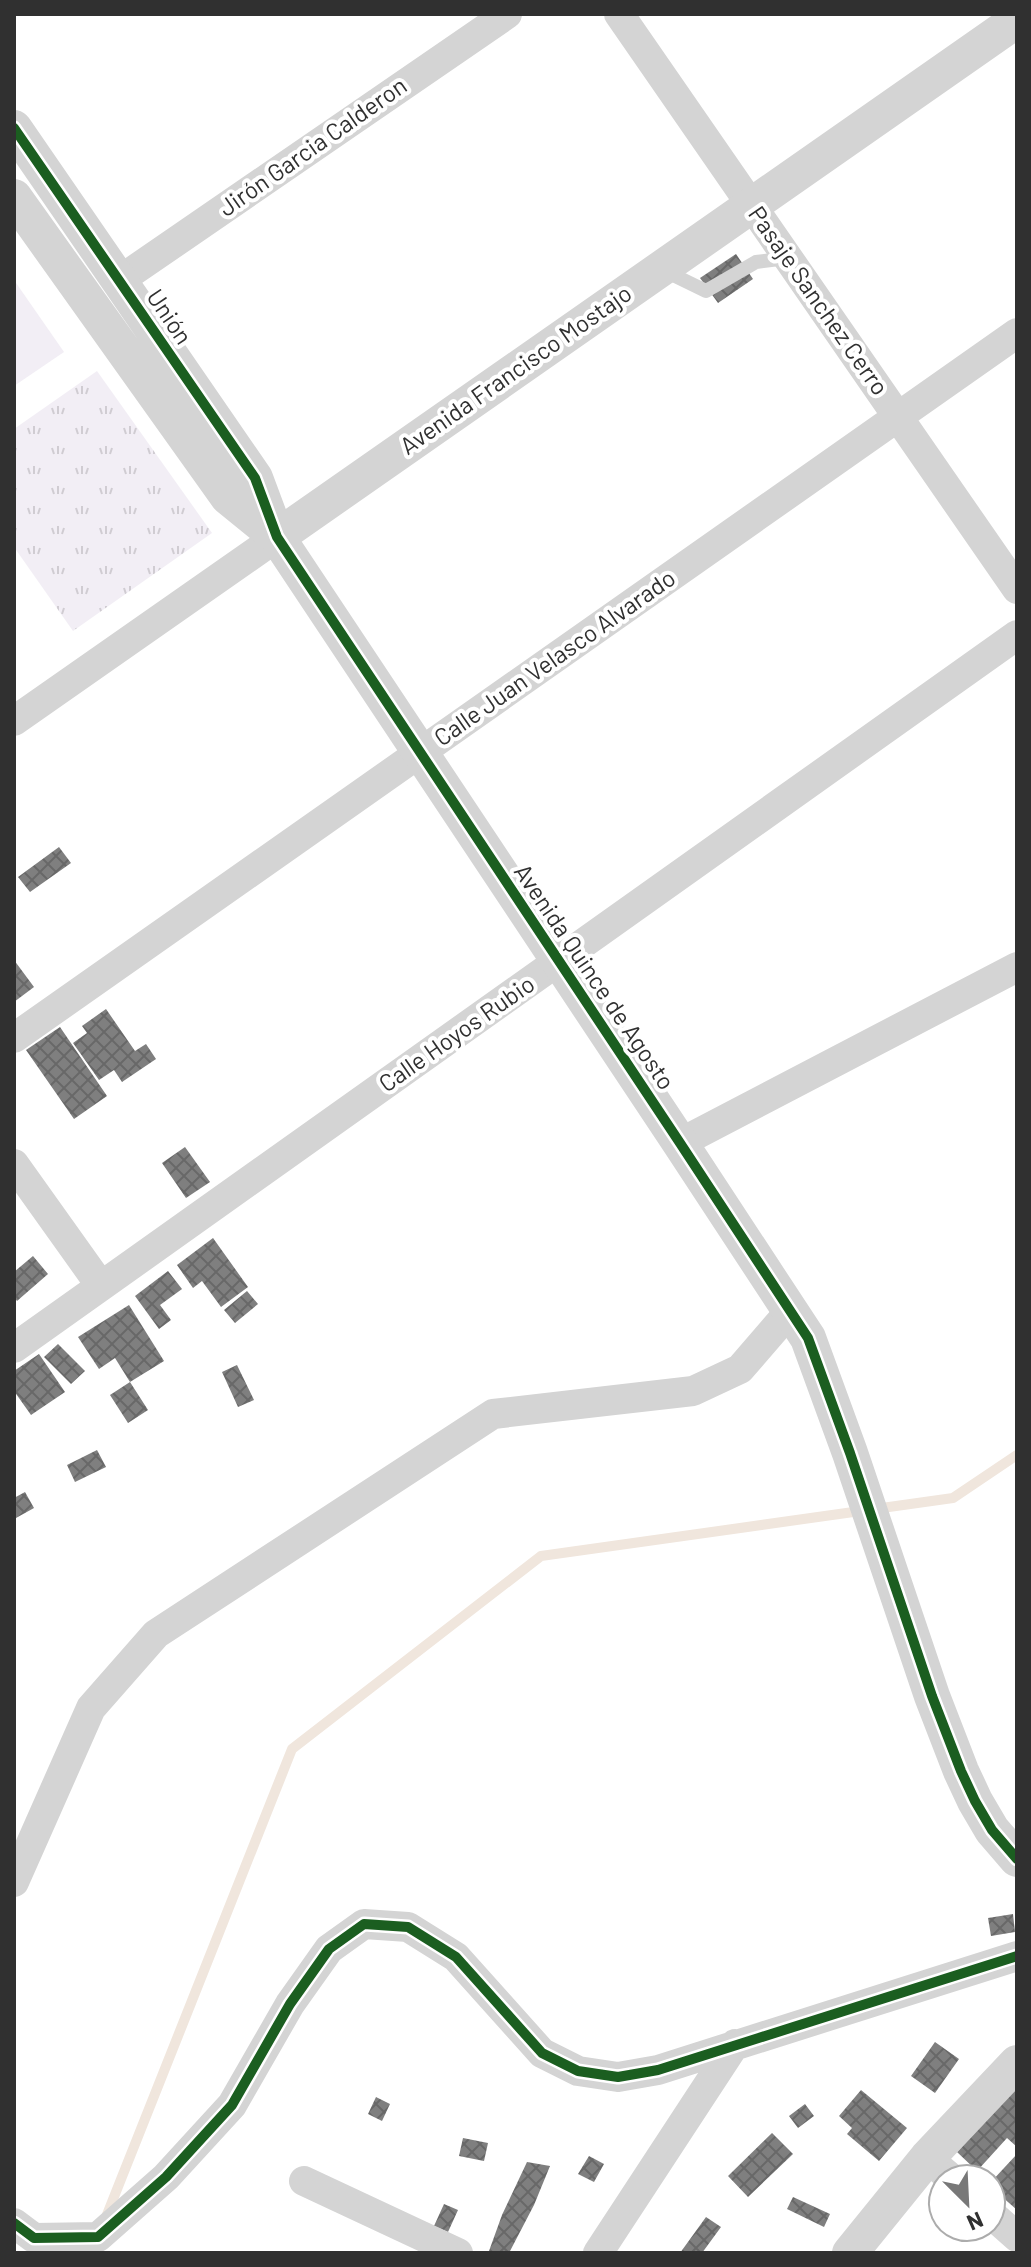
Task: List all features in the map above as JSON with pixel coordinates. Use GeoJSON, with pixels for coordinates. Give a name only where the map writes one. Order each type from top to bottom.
{"type":"FeatureCollection","features":[{"type":"Feature","properties":{"kind":"street","name":"Jirón Garcia Calderon"},"geometry":{"type":"LineString","coordinates":[[120,280],[507,14]]}},
{"type":"Feature","properties":{"kind":"street","name":"Pasaje Sanchez Cerro"},"geometry":{"type":"LineString","coordinates":[[619,14],[1017,589]]}},
{"type":"Feature","properties":{"kind":"street","name":"Avenida Francisco Mostajo"},"geometry":{"type":"LineString","coordinates":[[14,721],[1017,20]]}},
{"type":"Feature","properties":{"kind":"street","name":"Unión"},"geometry":{"type":"LineString","coordinates":[[14,128],[255,478],[277,537]]}},
{"type":"Feature","properties":{"kind":"street"},"geometry":{"type":"LineString","coordinates":[[14,197],[228,497],[277,537]]}},
{"type":"Feature","properties":{"kind":"street","name":"Calle Juan Velasco Alvarado"},"geometry":{"type":"LineString","coordinates":[[14,1038],[1017,333]]}},
{"type":"Feature","properties":{"kind":"street","name":"Avenida Quince de Agosto"},"geometry":{"type":"LineString","coordinates":[[277,537],[808,1338],[932,1696],[975,1801],[992,1830],[1017,1859]]}},
{"type":"Feature","properties":{"kind":"street","name":"Calle Hoyos Rubio"},"geometry":{"type":"LineString","coordinates":[[14,1348],[1017,635]]}},
{"type":"Feature","properties":{"kind":"street"},"geometry":{"type":"LineString","coordinates":[[680,1143],[1017,967]]}},
{"type":"Feature","properties":{"kind":"street"},"geometry":{"type":"LineString","coordinates":[[14,1164],[101,1286]]}},
{"type":"Feature","properties":{"kind":"street"},"geometry":{"type":"LineString","coordinates":[[14,1882],[91,1708],[156,1634],[493,1414],[693,1391],[740,1369],[791,1310]]}},
{"type":"Feature","properties":{"kind":"street"},"geometry":{"type":"LineString","coordinates":[[14,2223],[34,2238],[98,2237],[166,2177],[232,2105],[290,2004],[329,1949],[364,1924],[408,1927],[456,1957],[542,2053],[578,2071],[618,2077],[658,2070],[1017,1956]]}},
{"type":"Feature","properties":{"kind":"street"},"geometry":{"type":"LineString","coordinates":[[598,2253],[735,2044]]}},
{"type":"Feature","properties":{"kind":"street"},"geometry":{"type":"LineString","coordinates":[[944,2163],[1017,2063]]}},
{"type":"Feature","properties":{"kind":"street"},"geometry":{"type":"LineString","coordinates":[[850,2253],[927,2180]]}},
{"type":"Feature","properties":{"kind":"street"},"geometry":{"type":"LineString","coordinates":[[304,2181],[458,2253]]}},
{"type":"Feature","properties":{"kind":"lane"},"geometry":{"type":"LineString","coordinates":[[661,269],[706,291],[756,262],[788,258]]}},
{"type":"Feature","properties":{"kind":"green space"},"geometry":{"type":"Polygon","coordinates":[[[14,280],[64,352],[14,386],[14,280]]]}},
{"type":"Feature","properties":{"kind":"green space"},"geometry":{"type":"Polygon","coordinates":[[[97,371],[212,533],[73,631],[14,547],[14,429],[97,371]]]}},
{"type":"Feature","properties":{"kind":"building"},"geometry":{"type":"Polygon","coordinates":[[[736,254],[753,279],[718,303],[700,278],[736,254]]]}},
{"type":"Feature","properties":{"kind":"building"},"geometry":{"type":"Polygon","coordinates":[[[59,847],[71,863],[30,892],[18,877],[59,847]]]}},
{"type":"Feature","properties":{"kind":"building"},"geometry":{"type":"Polygon","coordinates":[[[14,960],[34,987],[14,1002],[14,960]]]}},
{"type":"Feature","properties":{"kind":"building"},"geometry":{"type":"Polygon","coordinates":[[[106,1009],[135,1051],[146,1044],[156,1059],[122,1082],[114,1070],[99,1080],[73,1043],[87,1033],[82,1026],[106,1009]]]}},
{"type":"Feature","properties":{"kind":"building"},"geometry":{"type":"Polygon","coordinates":[[[60,1027],[107,1096],[74,1119],[26,1050],[60,1027]]]}},
{"type":"Feature","properties":{"kind":"building"},"geometry":{"type":"Polygon","coordinates":[[[185,1147],[210,1182],[186,1198],[162,1163],[185,1147]]]}},
{"type":"Feature","properties":{"kind":"building"},"geometry":{"type":"Polygon","coordinates":[[[213,1238],[248,1287],[221,1307],[202,1281],[193,1288],[177,1265],[213,1238]]]}},
{"type":"Feature","properties":{"kind":"building"},"geometry":{"type":"Polygon","coordinates":[[[33,1256],[48,1274],[17,1301],[14,1297],[14,1272],[33,1256]]]}},
{"type":"Feature","properties":{"kind":"building"},"geometry":{"type":"Polygon","coordinates":[[[168,1271],[182,1289],[160,1305],[171,1320],[159,1329],[135,1296],[168,1271]]]}},
{"type":"Feature","properties":{"kind":"building"},"geometry":{"type":"Polygon","coordinates":[[[247,1291],[258,1304],[235,1323],[224,1310],[247,1291]]]}},
{"type":"Feature","properties":{"kind":"building"},"geometry":{"type":"Polygon","coordinates":[[[129,1305],[164,1361],[130,1382],[115,1358],[99,1369],[78,1337],[129,1305]]]}},
{"type":"Feature","properties":{"kind":"building"},"geometry":{"type":"Polygon","coordinates":[[[58,1344],[85,1371],[71,1384],[44,1357],[58,1344]]]}},
{"type":"Feature","properties":{"kind":"building"},"geometry":{"type":"Polygon","coordinates":[[[39,1354],[65,1392],[31,1415],[14,1391],[14,1371],[39,1354]]]}},
{"type":"Feature","properties":{"kind":"building"},"geometry":{"type":"Polygon","coordinates":[[[237,1365],[254,1400],[238,1407],[222,1372],[237,1365]]]}},
{"type":"Feature","properties":{"kind":"building"},"geometry":{"type":"Polygon","coordinates":[[[130,1382],[148,1410],[128,1423],[110,1395],[130,1382]]]}},
{"type":"Feature","properties":{"kind":"building"},"geometry":{"type":"Polygon","coordinates":[[[97,1450],[106,1467],[75,1482],[67,1465],[97,1450]]]}},
{"type":"Feature","properties":{"kind":"building"},"geometry":{"type":"Polygon","coordinates":[[[25,1492],[34,1508],[16,1518],[14,1498],[25,1492]]]}},
{"type":"Feature","properties":{"kind":"building"},"geometry":{"type":"Polygon","coordinates":[[[1013,1914],[1015,1932],[991,1936],[988,1918],[1013,1914]]]}},
{"type":"Feature","properties":{"kind":"building"},"geometry":{"type":"Polygon","coordinates":[[[935,2042],[959,2059],[935,2093],[911,2076],[935,2042]]]}},
{"type":"Feature","properties":{"kind":"building"},"geometry":{"type":"Polygon","coordinates":[[[1017,2086],[1017,2147],[1007,2138],[984,2163],[969,2163],[957,2152],[1017,2086]]]}},
{"type":"Feature","properties":{"kind":"building"},"geometry":{"type":"Polygon","coordinates":[[[861,2090],[907,2128],[879,2161],[847,2134],[852,2128],[839,2116],[861,2090]]]}},
{"type":"Feature","properties":{"kind":"building"},"geometry":{"type":"Polygon","coordinates":[[[376,2097],[390,2104],[382,2121],[368,2114],[376,2097]]]}},
{"type":"Feature","properties":{"kind":"building"},"geometry":{"type":"Polygon","coordinates":[[[805,2104],[814,2116],[798,2128],[789,2116],[805,2104]]]}},
{"type":"Feature","properties":{"kind":"building"},"geometry":{"type":"Polygon","coordinates":[[[772,2133],[793,2154],[748,2197],[728,2176],[772,2133]]]}},
{"type":"Feature","properties":{"kind":"building"},"geometry":{"type":"Polygon","coordinates":[[[463,2138],[488,2143],[484,2161],[459,2156],[463,2138]]]}},
{"type":"Feature","properties":{"kind":"building"},"geometry":{"type":"Polygon","coordinates":[[[1017,2154],[1017,2210],[1007,2201],[1007,2165],[1017,2154]]]}},
{"type":"Feature","properties":{"kind":"building"},"geometry":{"type":"Polygon","coordinates":[[[589,2156],[604,2164],[594,2182],[578,2174],[589,2156]]]}},
{"type":"Feature","properties":{"kind":"building"},"geometry":{"type":"Polygon","coordinates":[[[527,2162],[550,2166],[509,2253],[489,2251],[502,2215],[527,2162]]]}},
{"type":"Feature","properties":{"kind":"building"},"geometry":{"type":"Polygon","coordinates":[[[793,2197],[830,2214],[824,2227],[787,2209],[793,2197]]]}},
{"type":"Feature","properties":{"kind":"building"},"geometry":{"type":"Polygon","coordinates":[[[444,2204],[458,2210],[448,2232],[434,2226],[444,2204]]]}},
{"type":"Feature","properties":{"kind":"building"},"geometry":{"type":"Polygon","coordinates":[[[706,2217],[721,2227],[702,2253],[680,2253],[706,2217]]]}},
{"type":"Feature","properties":{"kind":"waterway"},"geometry":{"type":"LineString","coordinates":[[106,2217],[292,1749],[541,1556],[953,1498],[1017,1455]]}},
{"type":"Feature","properties":{"kind":"cycle path"},"geometry":{"type":"LineString","coordinates":[[14,128],[255,478],[277,537],[808,1338],[961,1771],[992,1830],[1017,1859]]}},
{"type":"Feature","properties":{"kind":"cycle path"},"geometry":{"type":"LineString","coordinates":[[14,2223],[34,2238],[98,2237],[166,2177],[232,2105],[290,2004],[329,1949],[364,1924],[408,1927],[456,1957],[542,2053],[578,2071],[618,2077],[658,2070],[1017,1956]]}}]}
